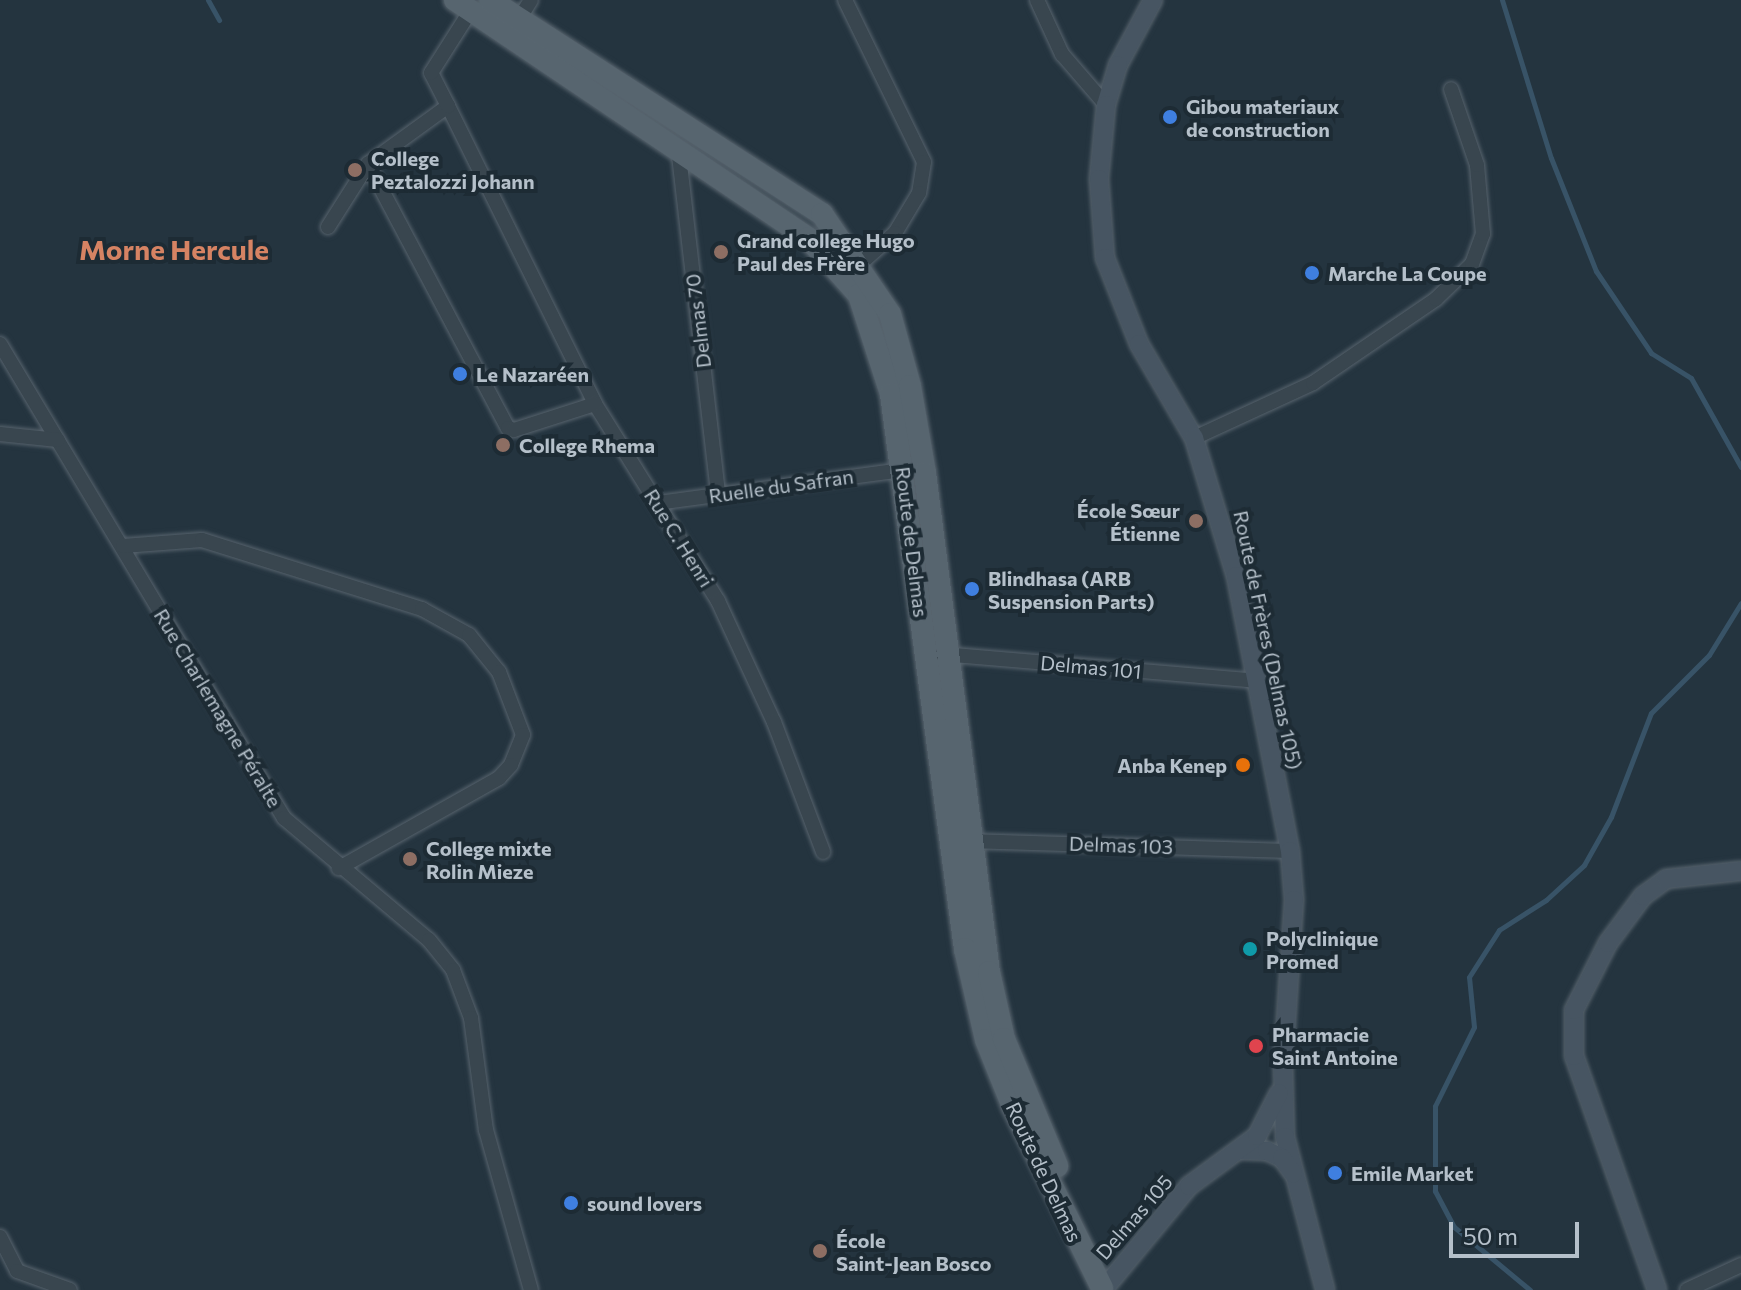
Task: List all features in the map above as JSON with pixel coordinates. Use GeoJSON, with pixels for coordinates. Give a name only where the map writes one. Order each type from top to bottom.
{"type":"FeatureCollection","features":[{"type":"Feature","properties":{"kind":"main road","name":"Route de Frères (Delmas 105)"},"geometry":{"type":"LineString","coordinates":[[1153,0],[1118,65],[1106,105],[1099,179],[1105,258],[1139,344],[1194,438],[1232,561],[1290,851],[1294,936],[1283,1084],[1285,1137],[1325,1290]]}},
{"type":"Feature","properties":{"kind":"main road","name":"Route de Delmas"},"geometry":{"type":"LineString","coordinates":[[472,3],[520,17],[822,214],[853,271],[890,314],[910,386],[937,654],[962,841],[965,949],[986,1040],[1082,1253],[1094,1266],[1100,1289]]}},
{"type":"Feature","properties":{"kind":"main road","name":"Route de Delmas"},"geometry":{"type":"LineString","coordinates":[[520,17],[678,146],[853,271],[887,380],[937,654]]}},
{"type":"Feature","properties":{"kind":"main road"},"geometry":{"type":"LineString","coordinates":[[1657,1290],[1574,1056],[1574,1010],[1608,943],[1643,896],[1666,879],[1741,871]]}},
{"type":"Feature","properties":{"kind":"main road","name":"Delmas 105"},"geometry":{"type":"LineString","coordinates":[[1100,1289],[1189,1186],[1257,1136],[1283,1084]]}},
{"type":"Feature","properties":{"kind":"main road"},"geometry":{"type":"LineString","coordinates":[[1241,1150],[1267,1151],[1282,1158],[1297,1178]]}},
{"type":"Feature","properties":{"kind":"street"},"geometry":{"type":"LineString","coordinates":[[845,0],[924,162],[919,193],[895,233],[853,271]]}},
{"type":"Feature","properties":{"kind":"street"},"geometry":{"type":"LineString","coordinates":[[1037,0],[1062,54],[1106,105]]}},
{"type":"Feature","properties":{"kind":"street","name":"Rue C. Henri"},"geometry":{"type":"LineString","coordinates":[[472,3],[431,73],[595,404],[718,601],[774,722],[823,852]]}},
{"type":"Feature","properties":{"kind":"street"},"geometry":{"type":"LineString","coordinates":[[1194,438],[1323,376],[1436,299],[1472,264],[1483,234],[1477,165],[1451,89]]}},
{"type":"Feature","properties":{"kind":"street"},"geometry":{"type":"LineString","coordinates":[[328,227],[368,164],[448,106]]}},
{"type":"Feature","properties":{"kind":"street","name":"Delmas 70"},"geometry":{"type":"LineString","coordinates":[[678,146],[718,495]]}},
{"type":"Feature","properties":{"kind":"street"},"geometry":{"type":"LineString","coordinates":[[368,164],[508,428],[514,430],[595,404]]}},
{"type":"Feature","properties":{"kind":"street","name":"Rue Charlemagne Péralte"},"geometry":{"type":"LineString","coordinates":[[0,344],[6,366],[58,440],[123,546],[262,786],[300,835],[429,940],[453,970],[471,1018],[486,1130],[531,1290]]}},
{"type":"Feature","properties":{"kind":"street"},"geometry":{"type":"LineString","coordinates":[[0,434],[58,440]]}},
{"type":"Feature","properties":{"kind":"street","name":"Ruelle du Safran"},"geometry":{"type":"LineString","coordinates":[[658,503],[903,470]]}},
{"type":"Feature","properties":{"kind":"street"},"geometry":{"type":"LineString","coordinates":[[123,546],[202,540],[422,609],[469,635],[499,672],[523,735],[511,765],[499,778],[339,868]]}},
{"type":"Feature","properties":{"kind":"street","name":"Delmas 101"},"geometry":{"type":"LineString","coordinates":[[937,654],[1255,681]]}},
{"type":"Feature","properties":{"kind":"street","name":"Delmas 103"},"geometry":{"type":"LineString","coordinates":[[962,841],[1290,851]]}},
{"type":"Feature","properties":{"kind":"street"},"geometry":{"type":"LineString","coordinates":[[0,1237],[17,1271],[70,1290]]}},
{"type":"Feature","properties":{"kind":"street"},"geometry":{"type":"LineString","coordinates":[[1687,1290],[1741,1265]]}},
{"type":"Feature","properties":{"kind":"waterway"},"geometry":{"type":"LineString","coordinates":[[208,0],[219,20]]}},
{"type":"Feature","properties":{"kind":"waterway"},"geometry":{"type":"LineString","coordinates":[[1502,0],[1551,158],[1596,271],[1651,353],[1691,378],[1741,467]]}},
{"type":"Feature","properties":{"kind":"waterway"},"geometry":{"type":"LineString","coordinates":[[1530,1290],[1454,1227],[1435,1191],[1435,1106],[1474,1027],[1469,977],[1499,930],[1546,900],[1584,865],[1611,817],[1651,713],[1709,655],[1741,603]]}},
{"type":"Feature","properties":{"kind":"place","name":"Gibou materiaux de construction"},"geometry":{"type":"Point","coordinates":[1170,117]}},
{"type":"Feature","properties":{"kind":"place","name":"College Peztalozzi Johann"},"geometry":{"type":"Point","coordinates":[355,170]}},
{"type":"Feature","properties":{"kind":"place","name":"Grand college Hugo Paul des Frère"},"geometry":{"type":"Point","coordinates":[721,252]}},
{"type":"Feature","properties":{"kind":"place","name":"Marche La Coupe"},"geometry":{"type":"Point","coordinates":[1312,273]}},
{"type":"Feature","properties":{"kind":"place","name":"Le Nazaréen"},"geometry":{"type":"Point","coordinates":[460,374]}},
{"type":"Feature","properties":{"kind":"place","name":"College Rhema"},"geometry":{"type":"Point","coordinates":[503,445]}},
{"type":"Feature","properties":{"kind":"place","name":"École Sœur Étienne"},"geometry":{"type":"Point","coordinates":[1196,521]}},
{"type":"Feature","properties":{"kind":"place","name":"Blindhasa (ARB Suspension Parts)"},"geometry":{"type":"Point","coordinates":[972,589]}},
{"type":"Feature","properties":{"kind":"place","name":"Anba Kenep"},"geometry":{"type":"Point","coordinates":[1243,765]}},
{"type":"Feature","properties":{"kind":"place","name":"College mixte Rolin Mieze"},"geometry":{"type":"Point","coordinates":[410,859]}},
{"type":"Feature","properties":{"kind":"place","name":"Polyclinique Promed"},"geometry":{"type":"Point","coordinates":[1250,949]}},
{"type":"Feature","properties":{"kind":"place","name":"Pharmacie Saint Antoine"},"geometry":{"type":"Point","coordinates":[1256,1046]}},
{"type":"Feature","properties":{"kind":"place","name":"Emile Market"},"geometry":{"type":"Point","coordinates":[1335,1173]}},
{"type":"Feature","properties":{"kind":"place","name":"sound lovers"},"geometry":{"type":"Point","coordinates":[571,1203]}},
{"type":"Feature","properties":{"kind":"place","name":"École Saint-Jean Bosco"},"geometry":{"type":"Point","coordinates":[820,1251]}},
{"type":"Feature","properties":{"kind":"district","name":"Morne Hercule"},"geometry":{"type":"Point","coordinates":[174,249]}}]}
